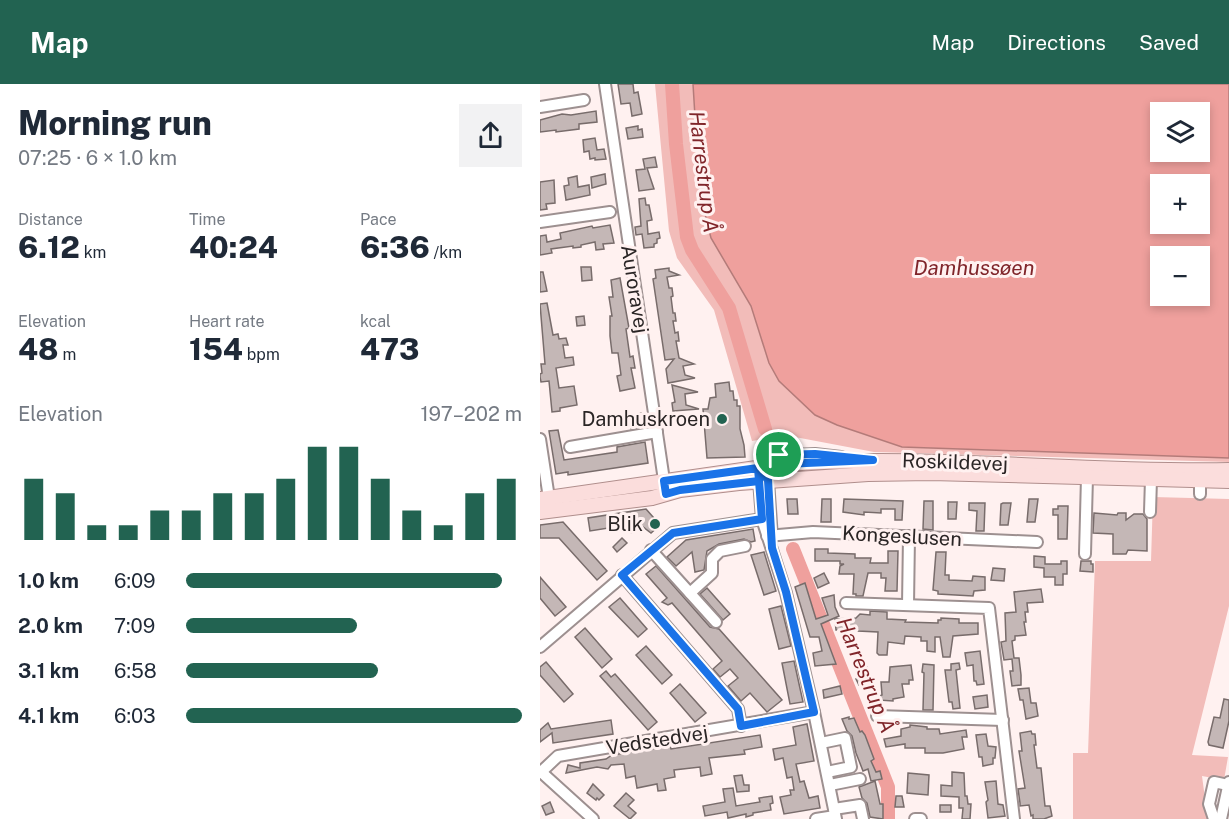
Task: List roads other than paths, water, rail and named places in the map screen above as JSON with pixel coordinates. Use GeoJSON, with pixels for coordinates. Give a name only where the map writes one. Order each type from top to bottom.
{"type":"FeatureCollection","features":[{"type":"Feature","properties":{"kind":"main road","name":"Roskildevej"},"geometry":{"type":"LineString","coordinates":[[762,476],[805,462],[873,460],[1228,478]]}},
{"type":"Feature","properties":{"kind":"main road","name":"Roskildevej"},"geometry":{"type":"LineString","coordinates":[[544,498],[665,488],[762,476],[892,473],[1087,477],[1151,479],[1200,487],[1228,478]]}},
{"type":"Feature","properties":{"kind":"main road","name":"Roskildevej"},"geometry":{"type":"LineString","coordinates":[[540,512],[607,504],[665,488]]}},
{"type":"Feature","properties":{"kind":"street","name":"Auroravej"},"geometry":{"type":"LineString","coordinates":[[605,84],[665,488]]}},
{"type":"Feature","properties":{"kind":"street"},"geometry":{"type":"LineString","coordinates":[[540,106],[584,100]]}},
{"type":"Feature","properties":{"kind":"street"},"geometry":{"type":"LineString","coordinates":[[540,222],[610,212]]}},
{"type":"Feature","properties":{"kind":"street"},"geometry":{"type":"LineString","coordinates":[[570,447],[657,432]]}},
{"type":"Feature","properties":{"kind":"street"},"geometry":{"type":"LineString","coordinates":[[540,439],[544,498]]}},
{"type":"Feature","properties":{"kind":"street"},"geometry":{"type":"LineString","coordinates":[[762,476],[762,519],[769,535]]}},
{"type":"Feature","properties":{"kind":"street"},"geometry":{"type":"LineString","coordinates":[[762,476],[769,535],[786,592],[835,815]]}},
{"type":"Feature","properties":{"kind":"street"},"geometry":{"type":"LineString","coordinates":[[1085,554],[1087,477]]}},
{"type":"Feature","properties":{"kind":"street"},"geometry":{"type":"LineString","coordinates":[[1150,512],[1151,479]]}},
{"type":"Feature","properties":{"kind":"street"},"geometry":{"type":"LineString","coordinates":[[542,648],[622,575],[673,533],[762,519]]}},
{"type":"Feature","properties":{"kind":"street","name":"Kongeslusen"},"geometry":{"type":"LineString","coordinates":[[769,535],[813,532],[1037,542]]}},
{"type":"Feature","properties":{"kind":"street"},"geometry":{"type":"LineString","coordinates":[[908,605],[909,536]]}},
{"type":"Feature","properties":{"kind":"street"},"geometry":{"type":"LineString","coordinates":[[690,592],[712,573],[712,559],[720,550],[745,546]]}},
{"type":"Feature","properties":{"kind":"street"},"geometry":{"type":"LineString","coordinates":[[654,547],[716,622]]}},
{"type":"Feature","properties":{"kind":"street"},"geometry":{"type":"LineString","coordinates":[[622,575],[738,709],[741,726]]}},
{"type":"Feature","properties":{"kind":"street"},"geometry":{"type":"LineString","coordinates":[[846,603],[989,608],[1014,819]]}},
{"type":"Feature","properties":{"kind":"street","name":"Vedstedvej"},"geometry":{"type":"LineString","coordinates":[[540,772],[558,756],[814,712]]}},
{"type":"Feature","properties":{"kind":"street"},"geometry":{"type":"LineString","coordinates":[[878,716],[1003,720]]}},
{"type":"Feature","properties":{"kind":"street"},"geometry":{"type":"LineString","coordinates":[[820,743],[845,738],[851,767],[827,772]]}},
{"type":"Feature","properties":{"kind":"street"},"geometry":{"type":"LineString","coordinates":[[540,772],[593,819]]}},
{"type":"Feature","properties":{"kind":"street"},"geometry":{"type":"LineString","coordinates":[[830,785],[860,778]]}},
{"type":"Feature","properties":{"kind":"street"},"geometry":{"type":"LineString","coordinates":[[1214,819],[1209,804],[1214,782],[1229,783],[1221,819]]}},
{"type":"Feature","properties":{"kind":"street"},"geometry":{"type":"LineString","coordinates":[[816,819],[835,815],[861,805],[863,819]]}},
{"type":"Feature","properties":{"kind":"street"},"geometry":{"type":"LineString","coordinates":[[915,819],[921,819]]}},
{"type":"Feature","properties":{"kind":"water","name":"Damhussøen"},"geometry":{"type":"Polygon","coordinates":[[[693,84],[1229,84],[1229,458],[902,447],[815,415],[779,381],[769,363],[751,306],[711,238],[706,219],[693,84]]]}},
{"type":"Feature","properties":{"kind":"waterway","name":"Harrestrup Å"},"geometry":{"type":"LineString","coordinates":[[672,84],[676,144],[687,237],[692,250],[729,308],[765,429]]}},
{"type":"Feature","properties":{"kind":"waterway","name":"Harrestrup Å"},"geometry":{"type":"LineString","coordinates":[[793,549],[888,787],[888,819]]}},
{"type":"Feature","properties":{"kind":"place","name":"Damhuskroen"},"geometry":{"type":"Point","coordinates":[722,419]}},
{"type":"Feature","properties":{"kind":"place","name":"Blik"},"geometry":{"type":"Point","coordinates":[655,524]}}]}
